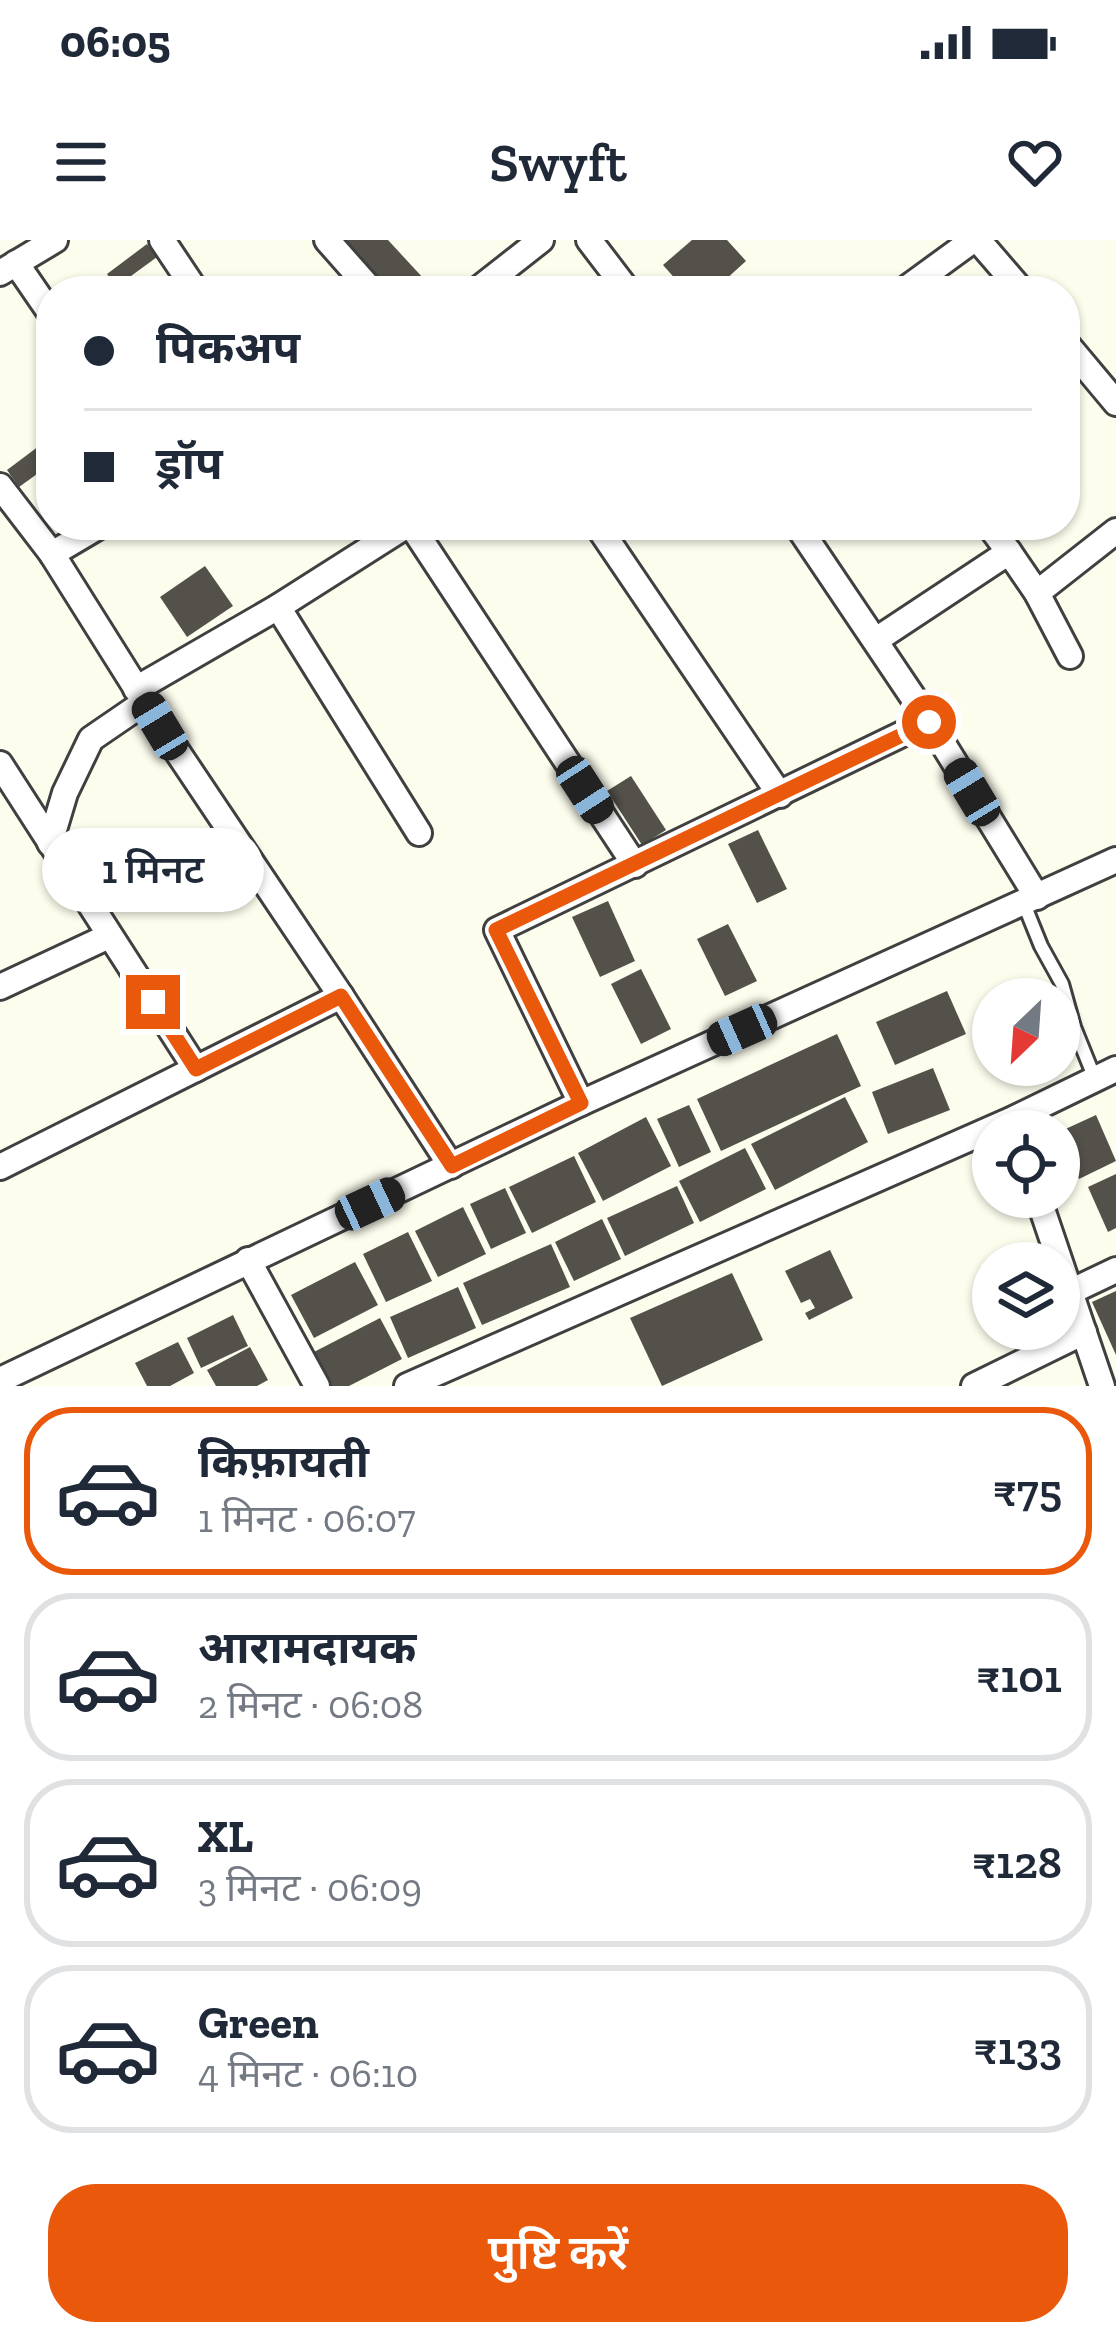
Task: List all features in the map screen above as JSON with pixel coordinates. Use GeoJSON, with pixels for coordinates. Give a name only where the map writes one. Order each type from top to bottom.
{"type":"FeatureCollection","features":[{"type":"Feature","properties":{"kind":"street"},"geometry":{"type":"LineString","coordinates":[[36,298],[8,268],[55,240]]}},
{"type":"Feature","properties":{"kind":"street"},"geometry":{"type":"LineString","coordinates":[[162,240],[186,276]]}},
{"type":"Feature","properties":{"kind":"street"},"geometry":{"type":"LineString","coordinates":[[327,240],[359,276]]}},
{"type":"Feature","properties":{"kind":"street"},"geometry":{"type":"LineString","coordinates":[[495,276],[541,240]]}},
{"type":"Feature","properties":{"kind":"street"},"geometry":{"type":"LineString","coordinates":[[589,240],[617,276]]}},
{"type":"Feature","properties":{"kind":"street"},"geometry":{"type":"LineString","coordinates":[[924,276],[976,240],[1008,276]]}},
{"type":"Feature","properties":{"kind":"street"},"geometry":{"type":"LineString","coordinates":[[1080,360],[1116,403]]}},
{"type":"Feature","properties":{"kind":"street"},"geometry":{"type":"LineString","coordinates":[[0,486],[36,533]]}},
{"type":"Feature","properties":{"kind":"street"},"geometry":{"type":"LineString","coordinates":[[1036,593],[1116,531]]}},
{"type":"Feature","properties":{"kind":"street"},"geometry":{"type":"LineString","coordinates":[[41,540],[452,1166]]}},
{"type":"Feature","properties":{"kind":"street"},"geometry":{"type":"LineString","coordinates":[[52,554],[76,540]]}},
{"type":"Feature","properties":{"kind":"street"},"geometry":{"type":"LineString","coordinates":[[50,843],[65,794],[92,739],[141,696],[385,540]]}},
{"type":"Feature","properties":{"kind":"street"},"geometry":{"type":"LineString","coordinates":[[419,540],[635,865]]}},
{"type":"Feature","properties":{"kind":"street"},"geometry":{"type":"LineString","coordinates":[[607,540],[780,794]]}},
{"type":"Feature","properties":{"kind":"street"},"geometry":{"type":"LineString","coordinates":[[807,540],[929,722],[1030,900]]}},
{"type":"Feature","properties":{"kind":"street"},"geometry":{"type":"LineString","coordinates":[[1000,540],[1070,656]]}},
{"type":"Feature","properties":{"kind":"street"},"geometry":{"type":"LineString","coordinates":[[877,640],[1009,552]]}},
{"type":"Feature","properties":{"kind":"street"},"geometry":{"type":"LineString","coordinates":[[278,607],[418,833]]}},
{"type":"Feature","properties":{"kind":"street"},"geometry":{"type":"LineString","coordinates":[[581,1103],[496,930],[929,722]]}},
{"type":"Feature","properties":{"kind":"street"},"geometry":{"type":"LineString","coordinates":[[0,764],[196,1069]]}},
{"type":"Feature","properties":{"kind":"street"},"geometry":{"type":"LineString","coordinates":[[0,1380],[581,1103],[1116,860]]}},
{"type":"Feature","properties":{"kind":"street"},"geometry":{"type":"LineString","coordinates":[[0,987],[109,936]]}},
{"type":"Feature","properties":{"kind":"street"},"geometry":{"type":"LineString","coordinates":[[0,1167],[341,996]]}},
{"type":"Feature","properties":{"kind":"street"},"geometry":{"type":"LineString","coordinates":[[1040,1110],[1106,1074]]}},
{"type":"Feature","properties":{"kind":"street"},"geometry":{"type":"LineString","coordinates":[[407,1386],[972,1143]]}},
{"type":"Feature","properties":{"kind":"street"},"geometry":{"type":"LineString","coordinates":[[248,1260],[317,1386]]}},
{"type":"Feature","properties":{"kind":"street"},"geometry":{"type":"LineString","coordinates":[[1080,1287],[1116,1270]]}},
{"type":"Feature","properties":{"kind":"street"},"geometry":{"type":"LineString","coordinates":[[1080,1321],[1102,1386]]}},
{"type":"Feature","properties":{"kind":"street"},"geometry":{"type":"LineString","coordinates":[[974,1386],[1084,1332]]}},
{"type":"Feature","properties":{"kind":"lane"},"geometry":{"type":"LineString","coordinates":[[1030,900],[1041,946],[1062,983],[1074,1027],[1106,1074]]}},
{"type":"Feature","properties":{"kind":"building"},"geometry":{"type":"Polygon","coordinates":[[[342,240],[388,240],[421,276],[375,276],[342,240]]]}},
{"type":"Feature","properties":{"kind":"building"},"geometry":{"type":"Polygon","coordinates":[[[692,240],[727,240],[746,261],[730,276],[673,276],[663,265],[692,240]]]}},
{"type":"Feature","properties":{"kind":"building"},"geometry":{"type":"Polygon","coordinates":[[[147,244],[157,257],[131,276],[107,274],[147,244]]]}},
{"type":"Feature","properties":{"kind":"building"},"geometry":{"type":"Polygon","coordinates":[[[36,448],[36,475],[19,487],[7,470],[36,448]]]}},
{"type":"Feature","properties":{"kind":"building"},"geometry":{"type":"Polygon","coordinates":[[[205,566],[233,606],[187,637],[160,597],[205,566]]]}},
{"type":"Feature","properties":{"kind":"building"},"geometry":{"type":"Polygon","coordinates":[[[631,776],[666,830],[642,845],[607,791],[631,776]]]}},
{"type":"Feature","properties":{"kind":"building"},"geometry":{"type":"Polygon","coordinates":[[[758,830],[787,889],[757,903],[728,844],[758,830]]]}},
{"type":"Feature","properties":{"kind":"building"},"geometry":{"type":"Polygon","coordinates":[[[608,901],[635,961],[600,977],[572,917],[608,901]]]}},
{"type":"Feature","properties":{"kind":"building"},"geometry":{"type":"Polygon","coordinates":[[[728,924],[757,981],[725,996],[697,939],[728,924]]]}},
{"type":"Feature","properties":{"kind":"building"},"geometry":{"type":"Polygon","coordinates":[[[641,969],[671,1029],[641,1044],[611,984],[641,969]]]}},
{"type":"Feature","properties":{"kind":"building"},"geometry":{"type":"Polygon","coordinates":[[[947,991],[966,1034],[895,1065],[876,1022],[947,991]]]}},
{"type":"Feature","properties":{"kind":"building"},"geometry":{"type":"Polygon","coordinates":[[[837,1034],[861,1086],[721,1151],[697,1099],[837,1034]]]}},
{"type":"Feature","properties":{"kind":"building"},"geometry":{"type":"Polygon","coordinates":[[[933,1068],[950,1110],[888,1134],[872,1092],[933,1068]]]}},
{"type":"Feature","properties":{"kind":"building"},"geometry":{"type":"Polygon","coordinates":[[[845,1097],[868,1142],[775,1190],[751,1144],[845,1097]]]}},
{"type":"Feature","properties":{"kind":"building"},"geometry":{"type":"Polygon","coordinates":[[[689,1105],[711,1152],[679,1167],[657,1119],[689,1105]]]}},
{"type":"Feature","properties":{"kind":"building"},"geometry":{"type":"Polygon","coordinates":[[[1096,1115],[1116,1161],[1080,1179],[1080,1122],[1096,1115]]]}},
{"type":"Feature","properties":{"kind":"building"},"geometry":{"type":"Polygon","coordinates":[[[646,1117],[671,1166],[603,1201],[578,1153],[646,1117]]]}},
{"type":"Feature","properties":{"kind":"building"},"geometry":{"type":"Polygon","coordinates":[[[745,1148],[766,1189],[700,1222],[679,1181],[745,1148]]]}},
{"type":"Feature","properties":{"kind":"building"},"geometry":{"type":"Polygon","coordinates":[[[574,1156],[596,1202],[532,1233],[509,1187],[574,1156]]]}},
{"type":"Feature","properties":{"kind":"building"},"geometry":{"type":"Polygon","coordinates":[[[1116,1174],[1116,1228],[1108,1232],[1088,1187],[1116,1174]]]}},
{"type":"Feature","properties":{"kind":"building"},"geometry":{"type":"Polygon","coordinates":[[[677,1186],[694,1223],[625,1256],[607,1218],[677,1186]]]}},
{"type":"Feature","properties":{"kind":"building"},"geometry":{"type":"Polygon","coordinates":[[[505,1188],[526,1233],[491,1249],[470,1204],[505,1188]]]}},
{"type":"Feature","properties":{"kind":"building"},"geometry":{"type":"Polygon","coordinates":[[[463,1207],[486,1254],[438,1277],[415,1231],[463,1207]]]}},
{"type":"Feature","properties":{"kind":"building"},"geometry":{"type":"Polygon","coordinates":[[[602,1219],[621,1259],[574,1281],[555,1242],[602,1219]]]}},
{"type":"Feature","properties":{"kind":"building"},"geometry":{"type":"Polygon","coordinates":[[[408,1232],[432,1281],[386,1302],[363,1254],[408,1232]]]}},
{"type":"Feature","properties":{"kind":"building"},"geometry":{"type":"Polygon","coordinates":[[[551,1244],[570,1287],[482,1325],[463,1283],[551,1244]]]}},
{"type":"Feature","properties":{"kind":"building"},"geometry":{"type":"Polygon","coordinates":[[[830,1250],[853,1298],[809,1320],[805,1313],[815,1308],[810,1299],[801,1303],[785,1271],[830,1250]]]}},
{"type":"Feature","properties":{"kind":"building"},"geometry":{"type":"Polygon","coordinates":[[[355,1262],[378,1305],[314,1338],[291,1295],[355,1262]]]}},
{"type":"Feature","properties":{"kind":"building"},"geometry":{"type":"Polygon","coordinates":[[[732,1273],[763,1340],[662,1386],[630,1318],[732,1273]]]}},
{"type":"Feature","properties":{"kind":"building"},"geometry":{"type":"Polygon","coordinates":[[[458,1287],[476,1328],[408,1358],[390,1317],[458,1287]]]}},
{"type":"Feature","properties":{"kind":"building"},"geometry":{"type":"Polygon","coordinates":[[[1116,1291],[1116,1355],[1092,1302],[1116,1291]]]}},
{"type":"Feature","properties":{"kind":"building"},"geometry":{"type":"Polygon","coordinates":[[[233,1315],[248,1346],[201,1368],[187,1338],[233,1315]]]}},
{"type":"Feature","properties":{"kind":"building"},"geometry":{"type":"Polygon","coordinates":[[[380,1318],[402,1359],[349,1386],[329,1386],[312,1353],[380,1318]]]}},
{"type":"Feature","properties":{"kind":"building"},"geometry":{"type":"Polygon","coordinates":[[[178,1342],[194,1373],[170,1386],[147,1386],[135,1363],[178,1342]]]}},
{"type":"Feature","properties":{"kind":"building"},"geometry":{"type":"Polygon","coordinates":[[[250,1347],[268,1380],[257,1386],[216,1386],[207,1370],[250,1347]]]}},
{"type":"Feature","properties":{"kind":"route"},"geometry":{"type":"LineString","coordinates":[[153,1002],[196,1069],[341,996],[452,1166],[581,1103],[496,930],[929,722]]}}]}
